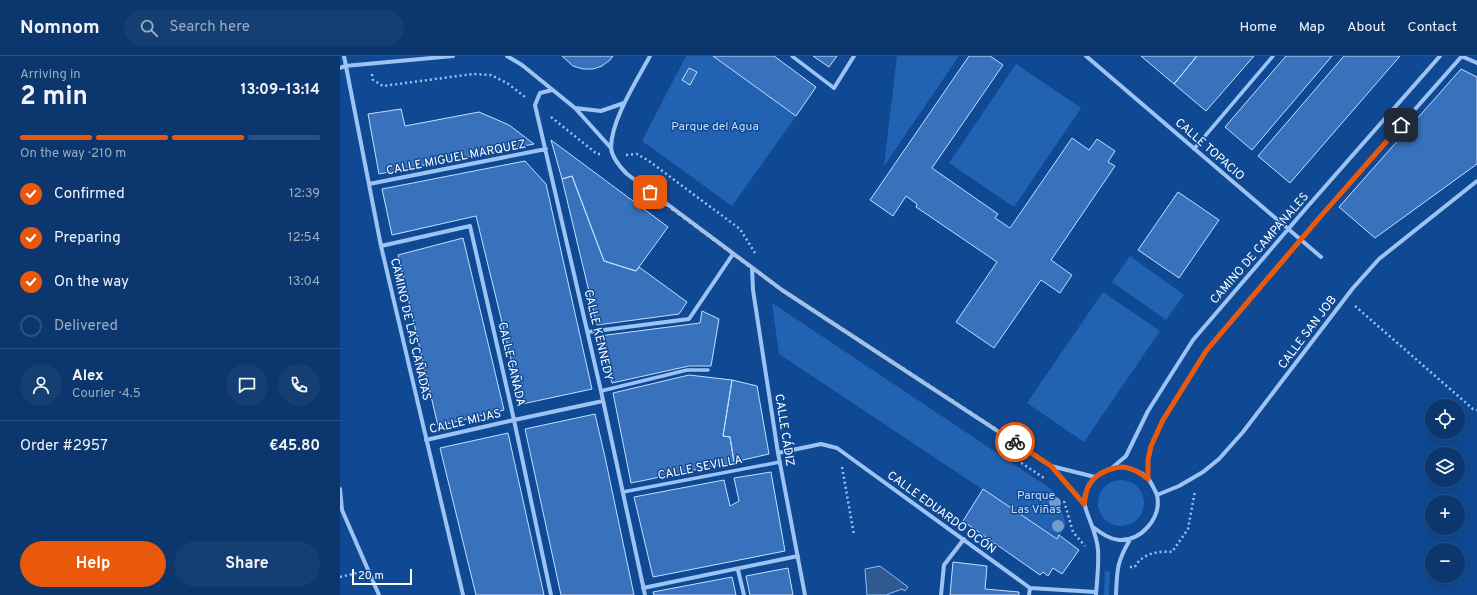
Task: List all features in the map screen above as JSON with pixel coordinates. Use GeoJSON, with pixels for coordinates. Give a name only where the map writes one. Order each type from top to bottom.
{"type":"FeatureCollection","features":[{"type":"Feature","properties":{"kind":"street","name":"CAMINO DE LAS CAÑADAS"},"geometry":{"type":"LineString","coordinates":[[344,56],[381,246],[463,595]]}},
{"type":"Feature","properties":{"kind":"street"},"geometry":{"type":"LineString","coordinates":[[340,68],[345,66],[371,65],[453,56]]}},
{"type":"Feature","properties":{"kind":"street"},"geometry":{"type":"LineString","coordinates":[[507,56],[522,65],[575,108],[612,148]]}},
{"type":"Feature","properties":{"kind":"street"},"geometry":{"type":"LineString","coordinates":[[650,56],[624,103],[615,126],[612,148],[613,155],[619,166],[626,174],[732,254],[799,301],[1051,466],[1084,504],[1093,527],[1098,548],[1096,594],[1030,588],[1029,595]]}},
{"type":"Feature","properties":{"kind":"street"},"geometry":{"type":"LineString","coordinates":[[792,56],[834,88],[854,56]]}},
{"type":"Feature","properties":{"kind":"street","name":"CALLE TOPACIO"},"geometry":{"type":"LineString","coordinates":[[1086,56],[1321,257]]}},
{"type":"Feature","properties":{"kind":"street"},"geometry":{"type":"LineString","coordinates":[[1194,149],[1273,56]]}},
{"type":"Feature","properties":{"kind":"street","name":"CAMINO DE CAMPANALES"},"geometry":{"type":"LineString","coordinates":[[1112,467],[1126,456],[1148,411],[1193,340],[1440,56]]}},
{"type":"Feature","properties":{"kind":"street"},"geometry":{"type":"LineString","coordinates":[[1093,527],[1103,535],[1119,540],[1131,538],[1142,533],[1151,523],[1156,510],[1156,495],[1148,479],[1148,460],[1151,446],[1163,420],[1206,351],[1300,240],[1462,56],[1477,63]]}},
{"type":"Feature","properties":{"kind":"street"},"geometry":{"type":"LineString","coordinates":[[535,105],[540,93],[552,90]]}},
{"type":"Feature","properties":{"kind":"street"},"geometry":{"type":"LineString","coordinates":[[575,108],[601,111],[624,103]]}},
{"type":"Feature","properties":{"kind":"street","name":"CALLE KENNEDY"},"geometry":{"type":"LineString","coordinates":[[535,105],[588,332],[645,595]]}},
{"type":"Feature","properties":{"kind":"street","name":"CALLE MIGUEL MARQUEZ"},"geometry":{"type":"LineString","coordinates":[[369,184],[546,150]]}},
{"type":"Feature","properties":{"kind":"street","name":"CALLE SAN JOB"},"geometry":{"type":"LineString","coordinates":[[1156,495],[1178,486],[1202,472],[1219,459],[1243,432],[1345,298],[1379,259],[1477,181]]}},
{"type":"Feature","properties":{"kind":"street","name":"CALLE CAÑADA"},"geometry":{"type":"LineString","coordinates":[[381,246],[470,226],[552,595]]}},
{"type":"Feature","properties":{"kind":"street"},"geometry":{"type":"LineString","coordinates":[[588,332],[689,319],[732,254]]}},
{"type":"Feature","properties":{"kind":"street","name":"CALLE CÁDIZ"},"geometry":{"type":"LineString","coordinates":[[752,268],[753,290],[778,454],[805,595]]}},
{"type":"Feature","properties":{"kind":"street"},"geometry":{"type":"LineString","coordinates":[[601,391],[687,370],[708,370]]}},
{"type":"Feature","properties":{"kind":"street","name":"CALLE MIJAS"},"geometry":{"type":"LineString","coordinates":[[426,440],[603,401]]}},
{"type":"Feature","properties":{"kind":"street","name":"CALLE EDUARDO OCÓN"},"geometry":{"type":"LineString","coordinates":[[778,454],[821,444],[839,449],[1030,588]]}},
{"type":"Feature","properties":{"kind":"street","name":"CALLE SEVILLA"},"geometry":{"type":"LineString","coordinates":[[623,492],[780,462]]}},
{"type":"Feature","properties":{"kind":"street"},"geometry":{"type":"LineString","coordinates":[[1051,466],[1095,477]]}},
{"type":"Feature","properties":{"kind":"street"},"geometry":{"type":"LineString","coordinates":[[1084,504],[1087,488],[1095,477],[1112,467],[1123,467],[1136,470],[1148,479]]}},
{"type":"Feature","properties":{"kind":"street"},"geometry":{"type":"LineString","coordinates":[[340,489],[342,510],[379,595]]}},
{"type":"Feature","properties":{"kind":"street"},"geometry":{"type":"LineString","coordinates":[[1116,595],[1118,566],[1121,554],[1131,538]]}},
{"type":"Feature","properties":{"kind":"street"},"geometry":{"type":"LineString","coordinates":[[941,595],[944,565],[964,540]]}},
{"type":"Feature","properties":{"kind":"street"},"geometry":{"type":"LineString","coordinates":[[643,588],[738,570],[798,556]]}},
{"type":"Feature","properties":{"kind":"street"},"geometry":{"type":"LineString","coordinates":[[738,570],[744,595]]}},
{"type":"Feature","properties":{"kind":"path"},"geometry":{"type":"LineString","coordinates":[[371,65],[373,80],[383,86],[473,74],[491,75],[507,83],[597,154],[637,154],[649,161],[740,229],[755,254]]}},
{"type":"Feature","properties":{"kind":"path"},"geometry":{"type":"LineString","coordinates":[[1345,298],[1473,409],[1477,410]]}},
{"type":"Feature","properties":{"kind":"path"},"geometry":{"type":"LineString","coordinates":[[839,449],[854,535]]}},
{"type":"Feature","properties":{"kind":"path"},"geometry":{"type":"LineString","coordinates":[[1016,460],[1048,481]]}},
{"type":"Feature","properties":{"kind":"path"},"geometry":{"type":"LineString","coordinates":[[1118,566],[1135,567],[1138,560],[1149,554],[1172,552],[1188,529],[1194,492],[1202,472]]}},
{"type":"Feature","properties":{"kind":"path"},"geometry":{"type":"LineString","coordinates":[[1063,498],[1073,532],[1098,565]]}},
{"type":"Feature","properties":{"kind":"path"},"geometry":{"type":"LineString","coordinates":[[340,577],[368,570]]}},
{"type":"Feature","properties":{"kind":"green space","name":"Parque del Agua"},"geometry":{"type":"Polygon","coordinates":[[[686,56],[713,56],[796,116],[732,206],[642,141],[686,56]]]}},
{"type":"Feature","properties":{"kind":"green space"},"geometry":{"type":"Polygon","coordinates":[[[897,56],[959,56],[884,166],[897,56]]]}},
{"type":"Feature","properties":{"kind":"green space"},"geometry":{"type":"Polygon","coordinates":[[[1016,64],[1081,108],[1014,207],[949,163],[1016,64]]]}},
{"type":"Feature","properties":{"kind":"green space"},"geometry":{"type":"Polygon","coordinates":[[[1130,256],[1184,295],[1166,320],[1112,282],[1130,256]]]}},
{"type":"Feature","properties":{"kind":"green space"},"geometry":{"type":"Polygon","coordinates":[[[1103,292],[1160,331],[1084,442],[1027,403],[1103,292]]]}},
{"type":"Feature","properties":{"kind":"green space","name":"Parque Las Viñas"},"geometry":{"type":"Polygon","coordinates":[[[772,303],[1051,489],[1059,501],[1066,525],[1057,539],[779,354],[772,303]]]}},
{"type":"Feature","properties":{"kind":"green space"},"geometry":{"type":"Polygon","coordinates":[[[1121,480],[1134,484],[1140,490],[1144,503],[1140,516],[1134,522],[1121,526],[1108,522],[1102,516],[1098,503],[1102,490],[1108,484],[1121,480]]]}},
{"type":"Feature","properties":{"kind":"green space"},"geometry":{"type":"Polygon","coordinates":[[[1105,571],[1110,572],[1109,595],[1104,595],[1105,571]]]}},
{"type":"Feature","properties":{"kind":"shaded area"},"geometry":{"type":"Polygon","coordinates":[[[880,566],[908,587],[905,591],[902,589],[886,595],[867,595],[865,569],[880,566]]]}},
{"type":"Feature","properties":{"kind":"building"},"geometry":{"type":"Polygon","coordinates":[[[562,56],[613,56],[602,66],[593,69],[583,69],[573,66],[562,56]]]}},
{"type":"Feature","properties":{"kind":"building"},"geometry":{"type":"Polygon","coordinates":[[[713,56],[774,56],[816,87],[796,116],[713,56]]]}},
{"type":"Feature","properties":{"kind":"building"},"geometry":{"type":"Polygon","coordinates":[[[813,56],[837,56],[829,67],[813,56]]]}},
{"type":"Feature","properties":{"kind":"building"},"geometry":{"type":"Polygon","coordinates":[[[969,56],[990,56],[1003,65],[932,168],[998,214],[995,218],[1010,228],[1072,138],[1089,150],[1097,139],[1115,151],[1108,162],[1115,166],[1051,260],[1072,275],[1060,293],[1041,280],[994,348],[956,322],[997,262],[916,207],[917,204],[906,196],[893,216],[870,200],[969,56]]]}},
{"type":"Feature","properties":{"kind":"building"},"geometry":{"type":"Polygon","coordinates":[[[1141,56],[1197,56],[1174,84],[1141,56]]]}},
{"type":"Feature","properties":{"kind":"building"},"geometry":{"type":"Polygon","coordinates":[[[1197,56],[1254,56],[1206,111],[1174,84],[1197,56]]]}},
{"type":"Feature","properties":{"kind":"building"},"geometry":{"type":"Polygon","coordinates":[[[1286,56],[1332,56],[1252,150],[1225,127],[1286,56]]]}},
{"type":"Feature","properties":{"kind":"building"},"geometry":{"type":"Polygon","coordinates":[[[1344,56],[1400,56],[1290,183],[1258,156],[1344,56]]]}},
{"type":"Feature","properties":{"kind":"building"},"geometry":{"type":"Polygon","coordinates":[[[689,68],[697,72],[690,85],[682,80],[689,68]]]}},
{"type":"Feature","properties":{"kind":"building"},"geometry":{"type":"Polygon","coordinates":[[[1461,69],[1477,77],[1477,164],[1375,238],[1339,207],[1461,69]]]}},
{"type":"Feature","properties":{"kind":"building"},"geometry":{"type":"Polygon","coordinates":[[[401,109],[405,126],[479,112],[509,125],[534,144],[379,174],[368,114],[401,109]]]}},
{"type":"Feature","properties":{"kind":"building"},"geometry":{"type":"Polygon","coordinates":[[[551,140],[668,227],[636,271],[604,261],[572,176],[562,179],[551,140]]]}},
{"type":"Feature","properties":{"kind":"building"},"geometry":{"type":"Polygon","coordinates":[[[525,161],[546,184],[592,389],[522,404],[476,216],[392,235],[382,189],[525,161]]]}},
{"type":"Feature","properties":{"kind":"building"},"geometry":{"type":"Polygon","coordinates":[[[572,176],[604,261],[636,271],[639,267],[687,302],[679,314],[597,325],[562,179],[572,176]]]}},
{"type":"Feature","properties":{"kind":"building"},"geometry":{"type":"Polygon","coordinates":[[[1178,192],[1219,220],[1179,278],[1138,250],[1178,192]]]}},
{"type":"Feature","properties":{"kind":"building"},"geometry":{"type":"Polygon","coordinates":[[[463,238],[504,410],[438,426],[398,255],[463,238]]]}},
{"type":"Feature","properties":{"kind":"building"},"geometry":{"type":"Polygon","coordinates":[[[702,311],[719,319],[711,366],[689,366],[612,383],[599,336],[700,323],[702,311]]]}},
{"type":"Feature","properties":{"kind":"building"},"geometry":{"type":"Polygon","coordinates":[[[689,375],[732,380],[723,436],[730,437],[734,462],[631,483],[613,393],[689,375]]]}},
{"type":"Feature","properties":{"kind":"building"},"geometry":{"type":"Polygon","coordinates":[[[732,380],[757,386],[769,454],[734,462],[730,437],[723,436],[732,380]]]}},
{"type":"Feature","properties":{"kind":"building"},"geometry":{"type":"Polygon","coordinates":[[[595,414],[634,595],[561,595],[525,429],[595,414]]]}},
{"type":"Feature","properties":{"kind":"building"},"geometry":{"type":"Polygon","coordinates":[[[508,433],[544,595],[476,595],[440,448],[508,433]]]}},
{"type":"Feature","properties":{"kind":"building"},"geometry":{"type":"Polygon","coordinates":[[[771,472],[785,551],[653,577],[634,497],[724,480],[730,506],[739,501],[734,478],[771,472]]]}},
{"type":"Feature","properties":{"kind":"building"},"geometry":{"type":"Polygon","coordinates":[[[983,489],[1057,539],[1059,535],[1079,550],[1062,574],[1053,568],[1048,576],[1043,572],[1040,575],[963,521],[983,489]]]}},
{"type":"Feature","properties":{"kind":"building"},"geometry":{"type":"Polygon","coordinates":[[[953,562],[987,566],[985,589],[1019,592],[1019,595],[950,595],[953,562]]]}},
{"type":"Feature","properties":{"kind":"building"},"geometry":{"type":"Polygon","coordinates":[[[788,568],[793,595],[750,595],[746,576],[788,568]]]}},
{"type":"Feature","properties":{"kind":"building"},"geometry":{"type":"Polygon","coordinates":[[[732,577],[736,595],[654,595],[653,592],[732,577]]]}},
{"type":"Feature","properties":{"kind":"way so far"},"geometry":{"type":"LineString","coordinates":[[650,192],[782,290],[1015,442]]}},
{"type":"Feature","properties":{"kind":"route"},"geometry":{"type":"LineString","coordinates":[[1015,442],[1051,466],[1084,504],[1087,488],[1095,477],[1112,467],[1123,467],[1136,470],[1148,479],[1148,460],[1151,446],[1163,420],[1206,351],[1320,217],[1401,125]]}}]}
